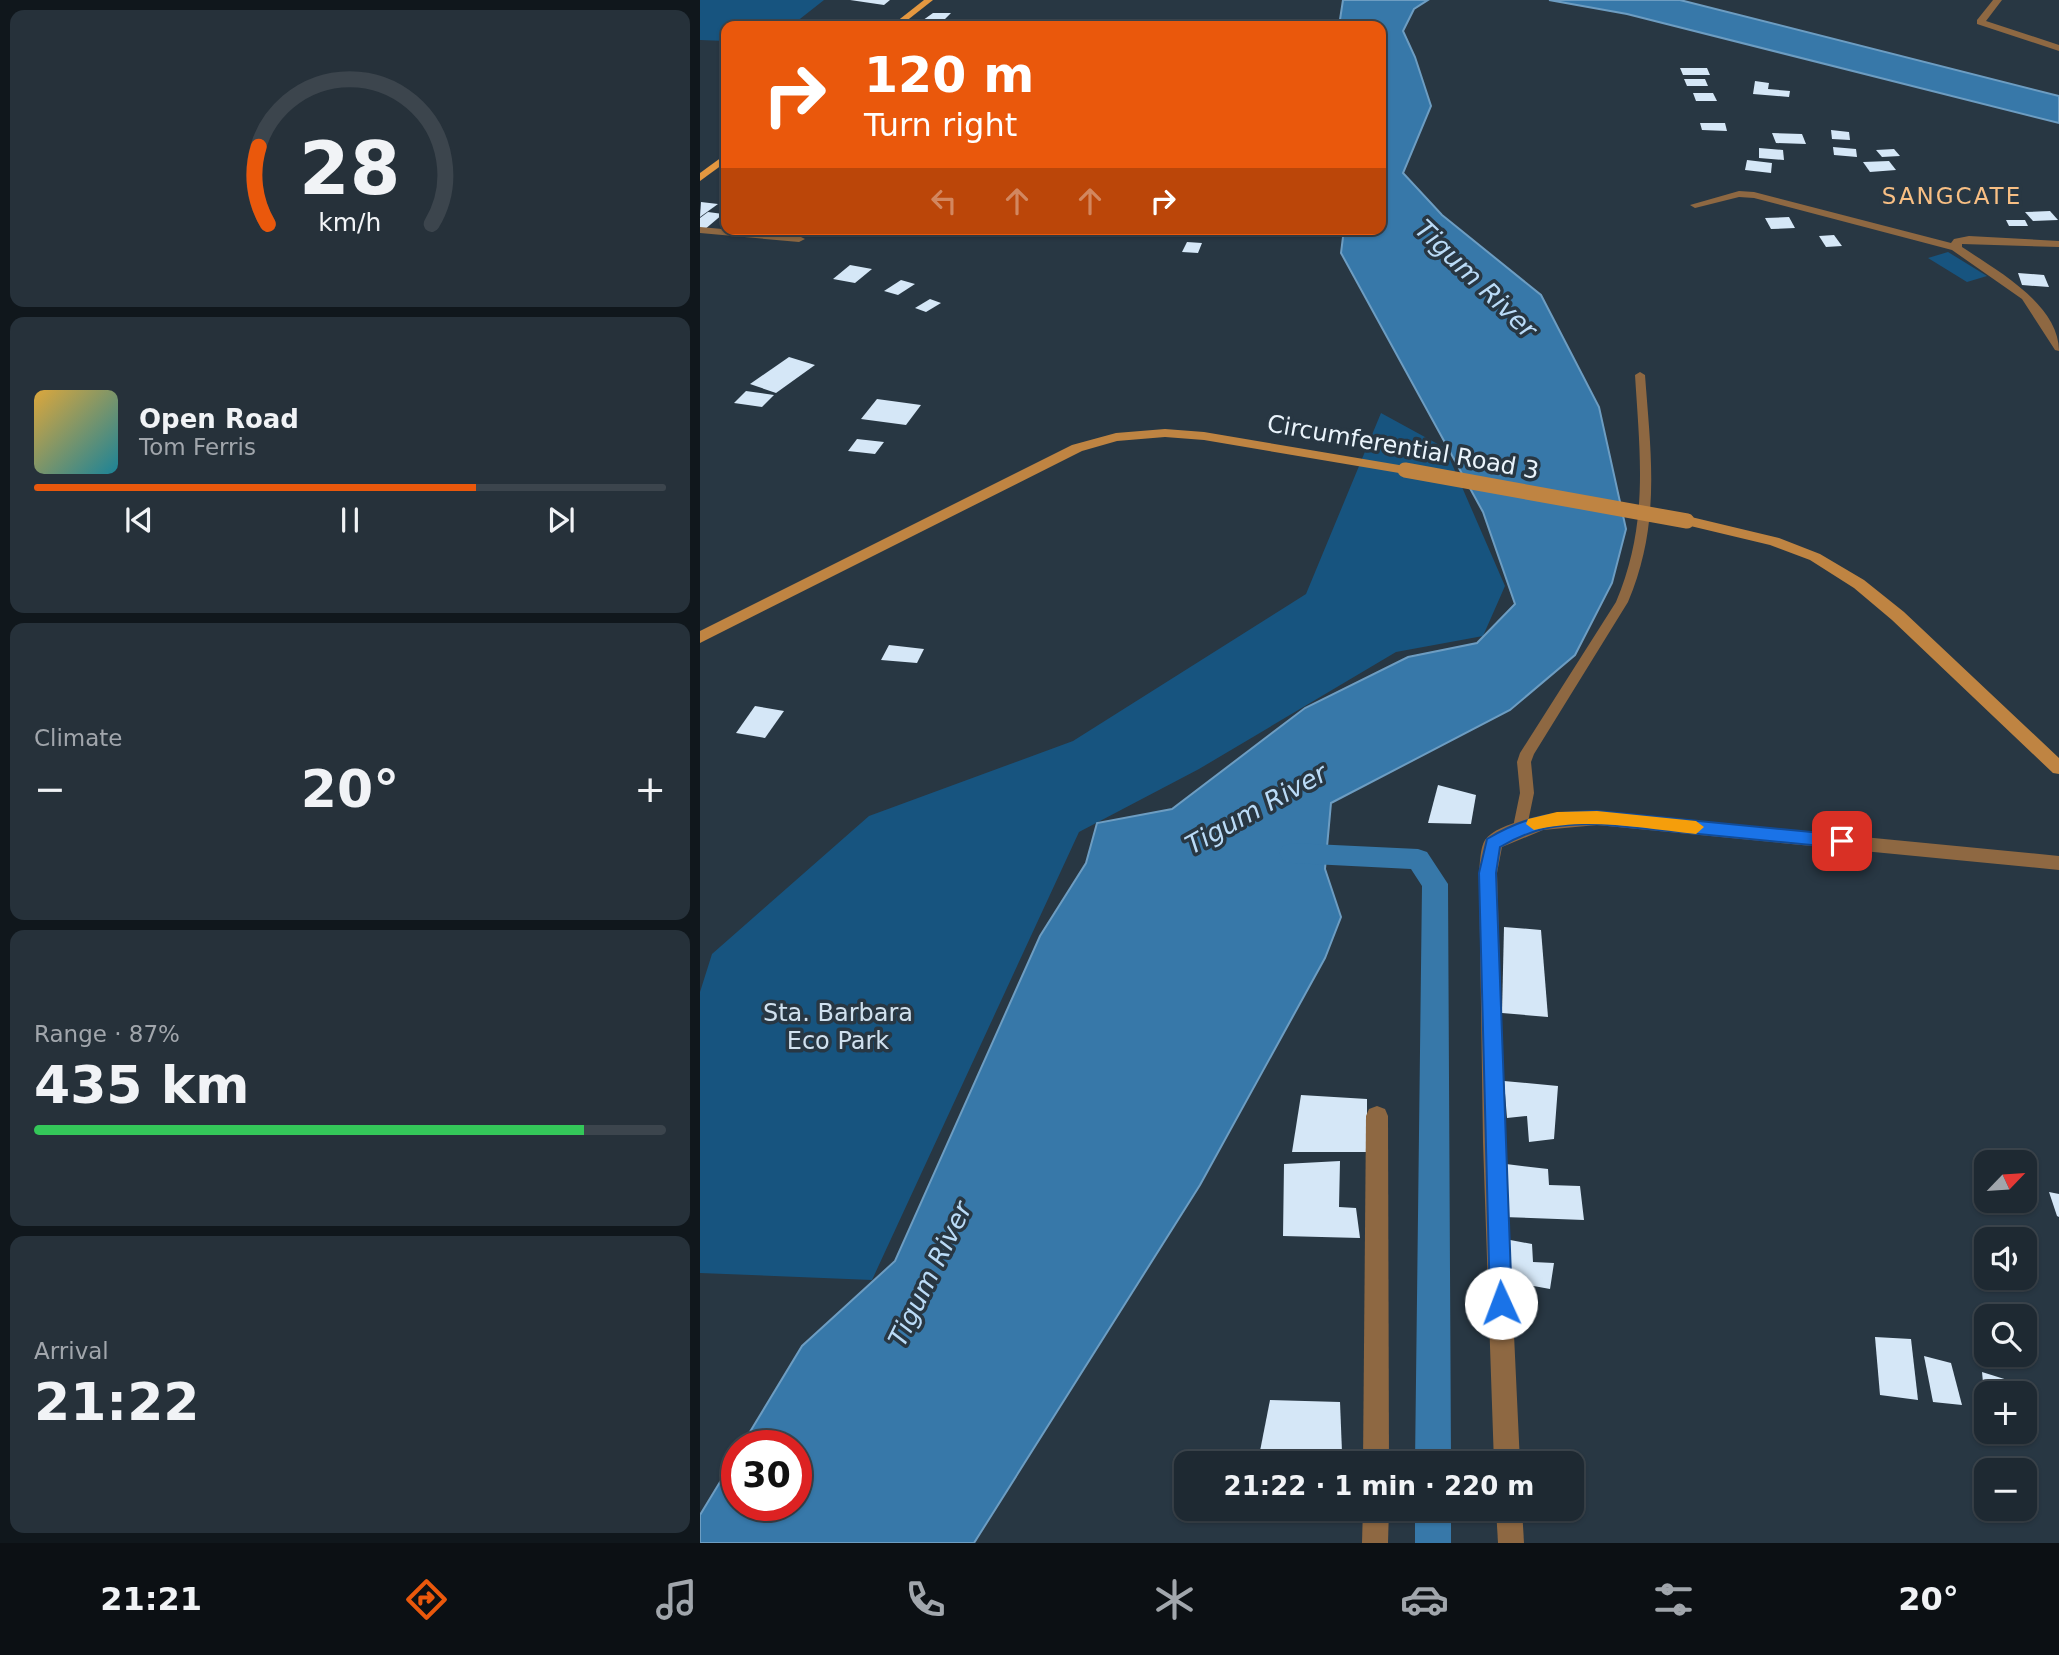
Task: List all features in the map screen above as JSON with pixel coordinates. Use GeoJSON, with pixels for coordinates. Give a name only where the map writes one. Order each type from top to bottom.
{"type":"FeatureCollection","features":[{"type":"Feature","properties":{"kind":"main road"},"geometry":{"type":"LineString","coordinates":[[902,21],[929,0]]}},
{"type":"Feature","properties":{"kind":"main road"},"geometry":{"type":"LineString","coordinates":[[700,178],[721,161]]}},
{"type":"Feature","properties":{"kind":"main road","name":"Circumferential Road 3"},"geometry":{"type":"LineString","coordinates":[[700,638],[1077,448],[1116,437],[1165,433],[1204,436],[1687,521],[1774,541],[1815,557],[1859,584],[1898,616],[2059,768]]}},
{"type":"Feature","properties":{"kind":"street"},"geometry":{"type":"LineString","coordinates":[[1998,0],[1980,22],[2059,48]]}},
{"type":"Feature","properties":{"kind":"street"},"geometry":{"type":"LineString","coordinates":[[1695,205],[1739,194],[1754,195],[1956,248],[2026,298],[2059,347]]}},
{"type":"Feature","properties":{"kind":"street"},"geometry":{"type":"LineString","coordinates":[[700,230],[721,232]]}},
{"type":"Feature","properties":{"kind":"street"},"geometry":{"type":"LineString","coordinates":[[755,235],[799,239]]}},
{"type":"Feature","properties":{"kind":"street"},"geometry":{"type":"LineString","coordinates":[[1956,248],[1958,241],[1969,239],[2059,244]]}},
{"type":"Feature","properties":{"kind":"street"},"geometry":{"type":"LineString","coordinates":[[1507,1451],[1494,1142],[1488,873],[1493,843],[1520,827],[1557,818],[1597,818],[2059,863]]}},
{"type":"Feature","properties":{"kind":"street"},"geometry":{"type":"LineString","coordinates":[[1376,1451],[1377,1116]]}},
{"type":"Feature","properties":{"kind":"street"},"geometry":{"type":"LineString","coordinates":[[1375,1543],[1376,1521]]}},
{"type":"Feature","properties":{"kind":"street"},"geometry":{"type":"LineString","coordinates":[[1510,1521],[1511,1543]]}},
{"type":"Feature","properties":{"kind":"lane"},"geometry":{"type":"LineString","coordinates":[[1520,827],[1527,793],[1524,762],[1527,753],[1622,602],[1633,581],[1640,556],[1646,510],[1640,375]]}},
{"type":"Feature","properties":{"kind":"green space"},"geometry":{"type":"Polygon","coordinates":[[[700,0],[824,0],[797,21],[721,21],[721,41],[700,40],[700,0]]]}},
{"type":"Feature","properties":{"kind":"green space"},"geometry":{"type":"Polygon","coordinates":[[[1948,252],[1987,276],[1967,282],[1928,258],[1948,252]]]}},
{"type":"Feature","properties":{"kind":"green space","name":"Sta. Barbara Eco Park"},"geometry":{"type":"Polygon","coordinates":[[[1381,413],[1445,448],[1505,586],[1483,636],[1396,652],[1199,769],[1079,832],[872,1280],[700,1273],[700,992],[712,954],[869,816],[1073,741],[1306,594],[1381,413]]]}},
{"type":"Feature","properties":{"kind":"water","name":"Tigum River"},"geometry":{"type":"Polygon","coordinates":[[[1343,0],[1428,0],[1414,9],[1403,31],[1415,57],[1431,106],[1403,173],[1442,215],[1541,295],[1599,407],[1626,529],[1612,583],[1575,655],[1510,710],[1331,803],[1325,869],[1341,917],[1325,958],[1200,1185],[974,1543],[700,1543],[700,1515],[721,1480],[721,1521],[812,1521],[812,1430],[751,1430],[802,1346],[895,1261],[1040,936],[1086,863],[1097,823],[1172,809],[1305,708],[1408,657],[1477,643],[1515,604],[1483,512],[1341,253],[1343,235],[1386,235],[1386,21],[1340,21],[1343,0]]]}},
{"type":"Feature","properties":{"kind":"water"},"geometry":{"type":"Polygon","coordinates":[[[1549,0],[1680,0],[2059,96],[2059,123],[1627,14],[1549,0]]]}},
{"type":"Feature","properties":{"kind":"building"},"geometry":{"type":"Polygon","coordinates":[[[850,0],[890,0],[884,5],[850,0]]]}},
{"type":"Feature","properties":{"kind":"building"},"geometry":{"type":"Polygon","coordinates":[[[933,13],[951,13],[945,19],[922,21],[933,13]]]}},
{"type":"Feature","properties":{"kind":"building"},"geometry":{"type":"Polygon","coordinates":[[[1680,68],[1707,68],[1710,75],[1683,75],[1680,68]]]}},
{"type":"Feature","properties":{"kind":"building"},"geometry":{"type":"Polygon","coordinates":[[[1684,79],[1705,79],[1708,86],[1687,86],[1684,79]]]}},
{"type":"Feature","properties":{"kind":"building"},"geometry":{"type":"Polygon","coordinates":[[[1755,81],[1769,83],[1768,89],[1790,91],[1789,97],[1753,94],[1755,81]]]}},
{"type":"Feature","properties":{"kind":"building"},"geometry":{"type":"Polygon","coordinates":[[[1693,93],[1713,93],[1717,101],[1696,101],[1693,93]]]}},
{"type":"Feature","properties":{"kind":"building"},"geometry":{"type":"Polygon","coordinates":[[[1700,123],[1725,123],[1727,131],[1702,130],[1700,123]]]}},
{"type":"Feature","properties":{"kind":"building"},"geometry":{"type":"Polygon","coordinates":[[[1831,130],[1849,132],[1850,140],[1832,139],[1831,130]]]}},
{"type":"Feature","properties":{"kind":"building"},"geometry":{"type":"Polygon","coordinates":[[[1772,133],[1802,134],[1806,144],[1776,143],[1772,133]]]}},
{"type":"Feature","properties":{"kind":"building"},"geometry":{"type":"Polygon","coordinates":[[[1833,147],[1856,149],[1857,157],[1834,155],[1833,147]]]}},
{"type":"Feature","properties":{"kind":"building"},"geometry":{"type":"Polygon","coordinates":[[[1759,148],[1783,150],[1784,160],[1759,158],[1759,148]]]}},
{"type":"Feature","properties":{"kind":"building"},"geometry":{"type":"Polygon","coordinates":[[[1894,149],[1900,156],[1882,157],[1876,150],[1894,149]]]}},
{"type":"Feature","properties":{"kind":"building"},"geometry":{"type":"Polygon","coordinates":[[[1747,160],[1772,163],[1771,173],[1745,170],[1747,160]]]}},
{"type":"Feature","properties":{"kind":"building"},"geometry":{"type":"Polygon","coordinates":[[[1889,161],[1896,170],[1870,172],[1863,162],[1889,161]]]}},
{"type":"Feature","properties":{"kind":"building"},"geometry":{"type":"Polygon","coordinates":[[[701,202],[718,204],[700,217],[701,202]]]}},
{"type":"Feature","properties":{"kind":"building"},"geometry":{"type":"Polygon","coordinates":[[[2050,211],[2058,220],[2033,221],[2025,212],[2050,211]]]}},
{"type":"Feature","properties":{"kind":"building"},"geometry":{"type":"Polygon","coordinates":[[[708,212],[721,214],[704,230],[700,229],[700,218],[708,212]]]}},
{"type":"Feature","properties":{"kind":"building"},"geometry":{"type":"Polygon","coordinates":[[[1789,217],[1795,228],[1771,229],[1765,218],[1789,217]]]}},
{"type":"Feature","properties":{"kind":"building"},"geometry":{"type":"Polygon","coordinates":[[[2006,220],[2025,220],[2028,226],[2009,226],[2006,220]]]}},
{"type":"Feature","properties":{"kind":"building"},"geometry":{"type":"Polygon","coordinates":[[[1834,235],[1842,246],[1826,247],[1819,236],[1834,235]]]}},
{"type":"Feature","properties":{"kind":"building"},"geometry":{"type":"Polygon","coordinates":[[[1187,242],[1202,243],[1198,253],[1182,252],[1187,242]]]}},
{"type":"Feature","properties":{"kind":"building"},"geometry":{"type":"Polygon","coordinates":[[[850,265],[872,269],[855,283],[833,279],[850,265]]]}},
{"type":"Feature","properties":{"kind":"building"},"geometry":{"type":"Polygon","coordinates":[[[2018,273],[2044,275],[2049,287],[2022,285],[2018,273]]]}},
{"type":"Feature","properties":{"kind":"building"},"geometry":{"type":"Polygon","coordinates":[[[901,280],[915,284],[898,295],[884,291],[901,280]]]}},
{"type":"Feature","properties":{"kind":"building"},"geometry":{"type":"Polygon","coordinates":[[[930,299],[941,303],[926,312],[915,308],[930,299]]]}},
{"type":"Feature","properties":{"kind":"building"},"geometry":{"type":"Polygon","coordinates":[[[789,357],[815,365],[776,393],[750,384],[789,357]]]}},
{"type":"Feature","properties":{"kind":"building"},"geometry":{"type":"Polygon","coordinates":[[[746,391],[774,395],[762,407],[734,403],[746,391]]]}},
{"type":"Feature","properties":{"kind":"building"},"geometry":{"type":"Polygon","coordinates":[[[877,399],[921,405],[906,425],[861,419],[877,399]]]}},
{"type":"Feature","properties":{"kind":"building"},"geometry":{"type":"Polygon","coordinates":[[[857,439],[884,442],[875,454],[848,451],[857,439]]]}},
{"type":"Feature","properties":{"kind":"building"},"geometry":{"type":"Polygon","coordinates":[[[889,645],[924,649],[917,663],[881,660],[889,645]]]}},
{"type":"Feature","properties":{"kind":"building"},"geometry":{"type":"Polygon","coordinates":[[[755,706],[784,711],[765,738],[736,733],[755,706]]]}},
{"type":"Feature","properties":{"kind":"building"},"geometry":{"type":"Polygon","coordinates":[[[1438,785],[1476,795],[1471,824],[1428,823],[1438,785]]]}},
{"type":"Feature","properties":{"kind":"building"},"geometry":{"type":"Polygon","coordinates":[[[1504,927],[1541,930],[1548,1017],[1502,1013],[1504,927]]]}},
{"type":"Feature","properties":{"kind":"building"},"geometry":{"type":"Polygon","coordinates":[[[1504,1081],[1558,1086],[1554,1139],[1529,1142],[1527,1116],[1507,1118],[1504,1081]]]}},
{"type":"Feature","properties":{"kind":"building"},"geometry":{"type":"Polygon","coordinates":[[[1301,1095],[1367,1099],[1367,1152],[1292,1152],[1301,1095]]]}},
{"type":"Feature","properties":{"kind":"building"},"geometry":{"type":"Polygon","coordinates":[[[1340,1161],[1339,1207],[1356,1208],[1360,1238],[1283,1236],[1284,1164],[1340,1161]]]}},
{"type":"Feature","properties":{"kind":"building"},"geometry":{"type":"Polygon","coordinates":[[[1506,1164],[1548,1169],[1549,1185],[1580,1186],[1584,1220],[1503,1217],[1506,1164]]]}},
{"type":"Feature","properties":{"kind":"building"},"geometry":{"type":"Polygon","coordinates":[[[2049,1192],[2059,1194],[2059,1217],[2057,1216],[2049,1192]]]}},
{"type":"Feature","properties":{"kind":"building"},"geometry":{"type":"Polygon","coordinates":[[[1505,1239],[1532,1244],[1533,1262],[1554,1263],[1550,1289],[1506,1281],[1505,1239]]]}},
{"type":"Feature","properties":{"kind":"building"},"geometry":{"type":"Polygon","coordinates":[[[1875,1337],[1911,1339],[1918,1400],[1880,1395],[1875,1337]]]}},
{"type":"Feature","properties":{"kind":"building"},"geometry":{"type":"Polygon","coordinates":[[[1924,1356],[1951,1363],[1962,1405],[1933,1402],[1924,1356]]]}},
{"type":"Feature","properties":{"kind":"building"},"geometry":{"type":"Polygon","coordinates":[[[1982,1372],[2011,1381],[1983,1381],[1982,1372]]]}},
{"type":"Feature","properties":{"kind":"building"},"geometry":{"type":"Polygon","coordinates":[[[1270,1400],[1340,1402],[1342,1451],[1260,1451],[1270,1400]]]}},
{"type":"Feature","properties":{"kind":"waterway"},"geometry":{"type":"LineString","coordinates":[[1292,853],[1418,859],[1435,884],[1433,1451]]}},
{"type":"Feature","properties":{"kind":"waterway"},"geometry":{"type":"LineString","coordinates":[[1433,1521],[1433,1543]]}},
{"type":"Feature","properties":{"kind":"slow traffic"},"geometry":{"type":"LineString","coordinates":[[1534,824],[1557,818],[1597,818],[1696,827]]}},
{"type":"Feature","properties":{"kind":"district","name":"SANGCATE"},"geometry":{"type":"Point","coordinates":[1952,196]}},
{"type":"Feature","properties":{"kind":"route"},"geometry":{"type":"LineString","coordinates":[[1501,1303],[1494,1142],[1488,873],[1493,843],[1520,827],[1557,818],[1597,818],[1842,841]]}}]}
